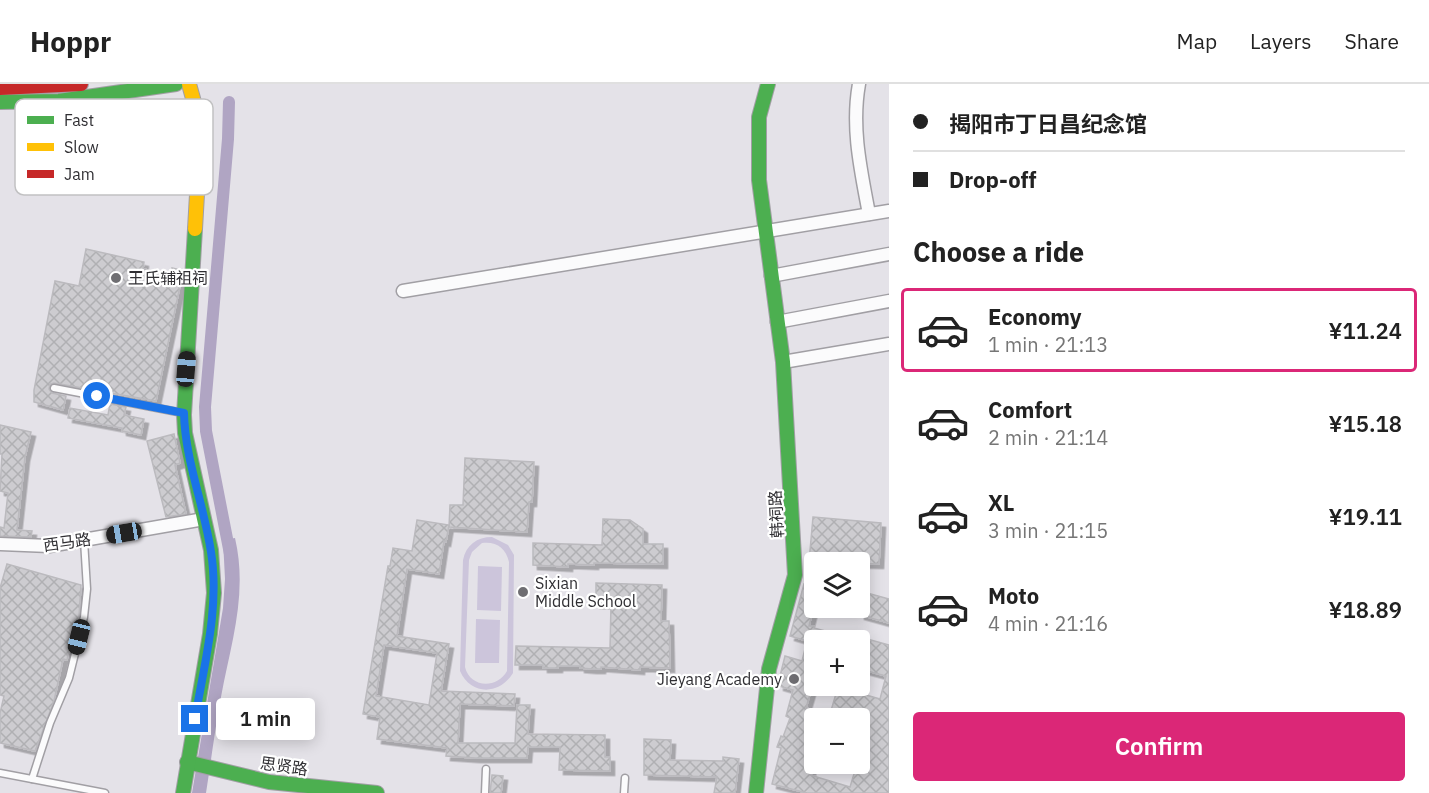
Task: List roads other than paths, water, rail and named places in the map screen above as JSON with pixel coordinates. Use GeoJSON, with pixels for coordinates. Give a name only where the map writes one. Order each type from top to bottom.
{"type":"FeatureCollection","features":[{"type":"Feature","properties":{"kind":"street"},"geometry":{"type":"LineString","coordinates":[[0,88],[81,84]]}},
{"type":"Feature","properties":{"kind":"street"},"geometry":{"type":"LineString","coordinates":[[73,99],[176,84]]}},
{"type":"Feature","properties":{"kind":"street"},"geometry":{"type":"LineString","coordinates":[[189,84],[193,99]]}},
{"type":"Feature","properties":{"kind":"street","name":"韩祠路"},"geometry":{"type":"LineString","coordinates":[[756,793],[769,669],[795,575],[783,362],[759,180],[759,117],[768,84]]}},
{"type":"Feature","properties":{"kind":"street"},"geometry":{"type":"LineString","coordinates":[[859,84],[855,103],[855,138],[869,214]]}},
{"type":"Feature","properties":{"kind":"street"},"geometry":{"type":"LineString","coordinates":[[0,102],[15,102]]}},
{"type":"Feature","properties":{"kind":"street"},"geometry":{"type":"LineString","coordinates":[[183,793],[190,763],[214,593],[211,550],[185,433],[184,413],[197,195]]}},
{"type":"Feature","properties":{"kind":"street"},"geometry":{"type":"LineString","coordinates":[[403,291],[889,211]]}},
{"type":"Feature","properties":{"kind":"street"},"geometry":{"type":"LineString","coordinates":[[771,276],[889,254]]}},
{"type":"Feature","properties":{"kind":"street"},"geometry":{"type":"LineString","coordinates":[[777,322],[889,301]]}},
{"type":"Feature","properties":{"kind":"street"},"geometry":{"type":"LineString","coordinates":[[783,362],[889,344]]}},
{"type":"Feature","properties":{"kind":"street","name":"西马路"},"geometry":{"type":"LineString","coordinates":[[0,544],[49,546],[204,519]]}},
{"type":"Feature","properties":{"kind":"street","name":"思贤路"},"geometry":{"type":"LineString","coordinates":[[190,763],[269,782],[377,793]]}},
{"type":"Feature","properties":{"kind":"lane"},"geometry":{"type":"LineString","coordinates":[[54,388],[184,413]]}},
{"type":"Feature","properties":{"kind":"lane"},"geometry":{"type":"LineString","coordinates":[[32,779],[50,723],[69,678],[84,617],[87,583],[84,540]]}},
{"type":"Feature","properties":{"kind":"lane"},"geometry":{"type":"LineString","coordinates":[[485,793],[486,770]]}},
{"type":"Feature","properties":{"kind":"lane"},"geometry":{"type":"LineString","coordinates":[[0,773],[105,793]]}},
{"type":"Feature","properties":{"kind":"lane"},"geometry":{"type":"LineString","coordinates":[[624,793],[625,778]]}},
{"type":"Feature","properties":{"kind":"waterway"},"geometry":{"type":"LineString","coordinates":[[229,102],[228,139],[205,407],[206,431],[230,554]]}},
{"type":"Feature","properties":{"kind":"place","name":"王氏辅祖祠"},"geometry":{"type":"Point","coordinates":[116,278]}},
{"type":"Feature","properties":{"kind":"place","name":"Sixian Middle School"},"geometry":{"type":"Point","coordinates":[523,592]}},
{"type":"Feature","properties":{"kind":"place","name":"Jieyang Academy"},"geometry":{"type":"Point","coordinates":[794,679]}}]}
